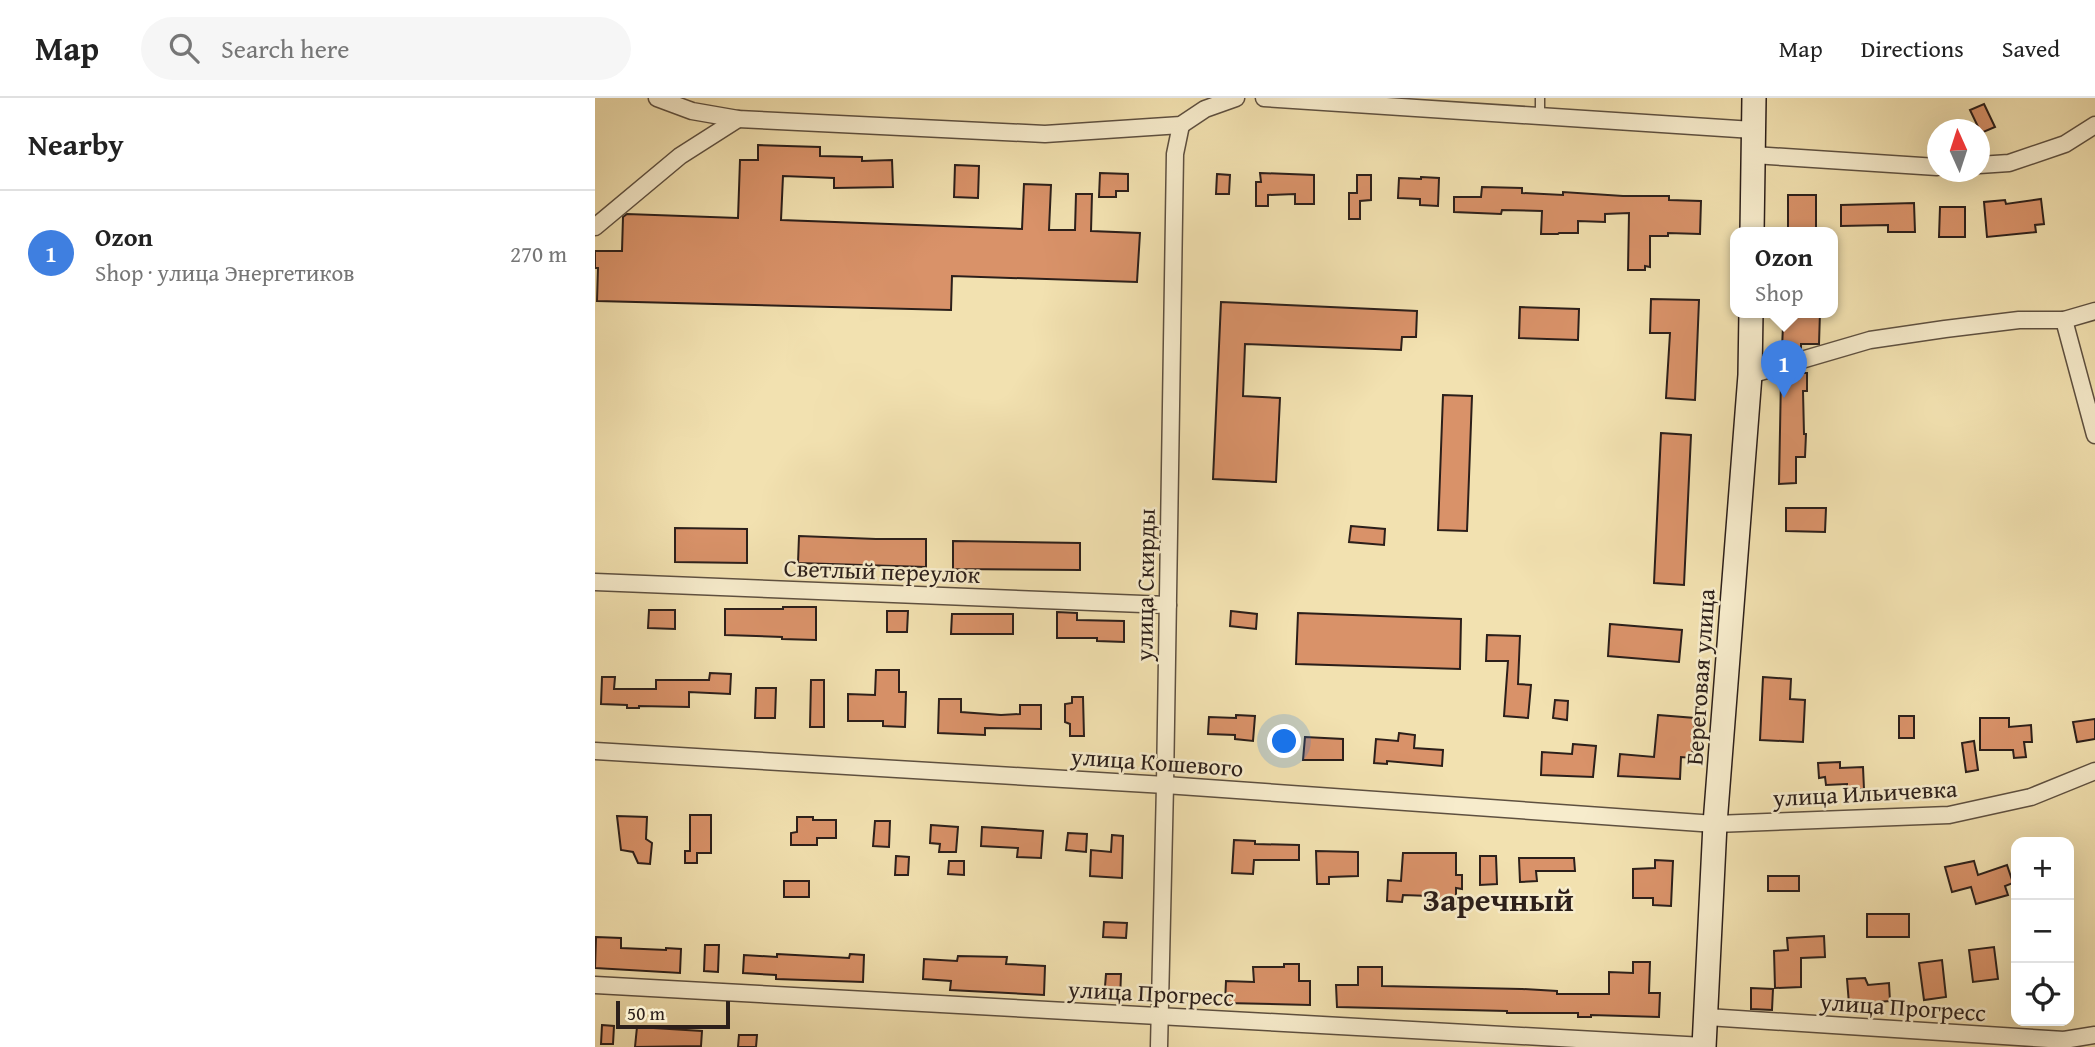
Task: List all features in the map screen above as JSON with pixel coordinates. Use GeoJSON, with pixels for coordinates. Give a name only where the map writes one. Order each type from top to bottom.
{"type":"FeatureCollection","features":[{"type":"Feature","properties":{"kind":"main road"},"geometry":{"type":"LineString","coordinates":[[1752,227],[1754,98]]}},
{"type":"Feature","properties":{"kind":"main road","name":"Береговая улица"},"geometry":{"type":"LineString","coordinates":[[1704,1046],[1715,824],[1751,374],[1751,318]]}},
{"type":"Feature","properties":{"kind":"street"},"geometry":{"type":"LineString","coordinates":[[657,98],[692,111],[738,119],[1045,134],[1181,125],[1205,109],[1236,98]]}},
{"type":"Feature","properties":{"kind":"street"},"geometry":{"type":"LineString","coordinates":[[1263,98],[1753,130]]}},
{"type":"Feature","properties":{"kind":"street"},"geometry":{"type":"LineString","coordinates":[[595,227],[680,156],[738,119]]}},
{"type":"Feature","properties":{"kind":"street","name":"улица Скирды"},"geometry":{"type":"LineString","coordinates":[[1159,1047],[1175,154],[1181,125]]}},
{"type":"Feature","properties":{"kind":"street"},"geometry":{"type":"LineString","coordinates":[[1990,164],[2009,163],[2065,144],[2095,125]]}},
{"type":"Feature","properties":{"kind":"street"},"geometry":{"type":"LineString","coordinates":[[1753,155],[1927,166]]}},
{"type":"Feature","properties":{"kind":"street"},"geometry":{"type":"LineString","coordinates":[[1751,374],[1870,340],[2019,320],[2064,320],[2095,311]]}},
{"type":"Feature","properties":{"kind":"street"},"geometry":{"type":"LineString","coordinates":[[2064,320],[2095,435]]}},
{"type":"Feature","properties":{"kind":"street","name":"Светлый переулок"},"geometry":{"type":"LineString","coordinates":[[595,582],[1168,605]]}},
{"type":"Feature","properties":{"kind":"street","name":"улица Кошевого"},"geometry":{"type":"LineString","coordinates":[[595,751],[1165,785],[1715,824]]}},
{"type":"Feature","properties":{"kind":"street","name":"улица Ильичевка"},"geometry":{"type":"LineString","coordinates":[[1715,824],[1949,815],[2031,797],[2095,771]]}},
{"type":"Feature","properties":{"kind":"street","name":"улица Прогресс"},"geometry":{"type":"LineString","coordinates":[[595,985],[1704,1046]]}},
{"type":"Feature","properties":{"kind":"street","name":"улица Прогресс"},"geometry":{"type":"LineString","coordinates":[[1707,1017],[2064,1040],[2095,1035]]}},
{"type":"Feature","properties":{"kind":"lane"},"geometry":{"type":"LineString","coordinates":[[1540,98],[1540,116]]}},
{"type":"Feature","properties":{"kind":"building"},"geometry":{"type":"Polygon","coordinates":[[[1984,104],[1995,127],[1990,129],[1990,119],[1974,119],[1970,110],[1984,104]]]}},
{"type":"Feature","properties":{"kind":"building"},"geometry":{"type":"Polygon","coordinates":[[[758,145],[820,147],[820,156],[862,157],[862,161],[892,160],[893,187],[834,188],[834,178],[783,176],[781,220],[1022,229],[1024,184],[1051,185],[1049,230],[1075,230],[1076,194],[1092,194],[1091,231],[1140,233],[1137,282],[952,276],[951,310],[597,301],[598,268],[595,268],[595,251],[622,251],[623,217],[627,214],[738,218],[740,160],[758,160],[758,145]]]}},
{"type":"Feature","properties":{"kind":"building"},"geometry":{"type":"Polygon","coordinates":[[[955,165],[979,166],[978,198],[954,197],[955,165]]]}},
{"type":"Feature","properties":{"kind":"building"},"geometry":{"type":"Polygon","coordinates":[[[1100,173],[1128,174],[1128,191],[1116,191],[1116,197],[1099,197],[1100,173]]]}},
{"type":"Feature","properties":{"kind":"building"},"geometry":{"type":"Polygon","coordinates":[[[1260,173],[1314,175],[1314,204],[1295,204],[1295,194],[1268,195],[1268,206],[1256,206],[1256,182],[1261,182],[1260,173]]]}},
{"type":"Feature","properties":{"kind":"building"},"geometry":{"type":"Polygon","coordinates":[[[1217,174],[1230,175],[1229,194],[1216,194],[1217,174]]]}},
{"type":"Feature","properties":{"kind":"building"},"geometry":{"type":"Polygon","coordinates":[[[1357,175],[1371,175],[1371,200],[1360,201],[1360,219],[1349,219],[1349,193],[1357,193],[1357,175]]]}},
{"type":"Feature","properties":{"kind":"building"},"geometry":{"type":"Polygon","coordinates":[[[1399,178],[1439,178],[1438,206],[1420,205],[1420,199],[1398,198],[1399,178]]]}},
{"type":"Feature","properties":{"kind":"building"},"geometry":{"type":"Polygon","coordinates":[[[1482,187],[1522,188],[1522,193],[1669,196],[1669,200],[1701,201],[1700,234],[1668,233],[1668,236],[1650,236],[1650,267],[1645,266],[1645,270],[1628,270],[1629,213],[1605,214],[1605,222],[1578,221],[1578,233],[1541,234],[1542,211],[1502,210],[1501,214],[1454,212],[1454,197],[1481,197],[1482,187]]]}},
{"type":"Feature","properties":{"kind":"building"},"geometry":{"type":"Polygon","coordinates":[[[1788,195],[1816,195],[1816,227],[1788,227],[1788,195]]]}},
{"type":"Feature","properties":{"kind":"building"},"geometry":{"type":"Polygon","coordinates":[[[2041,199],[2044,224],[2035,225],[2036,232],[1987,237],[1984,202],[2005,200],[2006,204],[2041,199]]]}},
{"type":"Feature","properties":{"kind":"building"},"geometry":{"type":"Polygon","coordinates":[[[1914,203],[1915,232],[1888,232],[1888,225],[1841,226],[1841,205],[1914,203]]]}},
{"type":"Feature","properties":{"kind":"building"},"geometry":{"type":"Polygon","coordinates":[[[1940,207],[1965,207],[1965,237],[1939,237],[1940,207]]]}},
{"type":"Feature","properties":{"kind":"building"},"geometry":{"type":"Polygon","coordinates":[[[1651,299],[1699,300],[1695,400],[1666,398],[1670,333],[1650,333],[1651,299]]]}},
{"type":"Feature","properties":{"kind":"building"},"geometry":{"type":"Polygon","coordinates":[[[1221,302],[1417,311],[1416,337],[1402,337],[1401,350],[1245,344],[1243,396],[1280,398],[1276,482],[1213,479],[1221,302]]]}},
{"type":"Feature","properties":{"kind":"building"},"geometry":{"type":"Polygon","coordinates":[[[1520,307],[1579,309],[1578,340],[1519,338],[1520,307]]]}},
{"type":"Feature","properties":{"kind":"building"},"geometry":{"type":"Polygon","coordinates":[[[1787,318],[1820,318],[1819,344],[1801,344],[1801,349],[1782,348],[1783,326],[1787,326],[1787,318]]]}},
{"type":"Feature","properties":{"kind":"building"},"geometry":{"type":"Polygon","coordinates":[[[1793,373],[1807,373],[1807,391],[1803,391],[1805,457],[1796,457],[1796,483],[1779,484],[1781,377],[1793,373]]]}},
{"type":"Feature","properties":{"kind":"building"},"geometry":{"type":"Polygon","coordinates":[[[1443,395],[1472,396],[1467,531],[1438,530],[1443,395]]]}},
{"type":"Feature","properties":{"kind":"building"},"geometry":{"type":"Polygon","coordinates":[[[1661,433],[1691,435],[1684,585],[1654,583],[1661,433]]]}},
{"type":"Feature","properties":{"kind":"building"},"geometry":{"type":"Polygon","coordinates":[[[1786,508],[1826,508],[1825,532],[1786,531],[1786,508]]]}},
{"type":"Feature","properties":{"kind":"building"},"geometry":{"type":"Polygon","coordinates":[[[1351,526],[1385,529],[1384,545],[1349,542],[1351,526]]]}},
{"type":"Feature","properties":{"kind":"building"},"geometry":{"type":"Polygon","coordinates":[[[675,528],[747,529],[747,563],[675,562],[675,528]]]}},
{"type":"Feature","properties":{"kind":"building"},"geometry":{"type":"Polygon","coordinates":[[[799,536],[926,539],[926,567],[798,563],[799,536]]]}},
{"type":"Feature","properties":{"kind":"building"},"geometry":{"type":"Polygon","coordinates":[[[953,541],[1080,543],[1080,570],[953,569],[953,541]]]}},
{"type":"Feature","properties":{"kind":"building"},"geometry":{"type":"Polygon","coordinates":[[[816,607],[816,640],[725,635],[725,609],[816,607]]]}},
{"type":"Feature","properties":{"kind":"building"},"geometry":{"type":"Polygon","coordinates":[[[649,610],[675,610],[675,629],[648,628],[649,610]]]}},
{"type":"Feature","properties":{"kind":"building"},"geometry":{"type":"Polygon","coordinates":[[[887,611],[908,611],[907,632],[887,632],[887,611]]]}},
{"type":"Feature","properties":{"kind":"building"},"geometry":{"type":"Polygon","coordinates":[[[1231,611],[1257,614],[1256,629],[1230,626],[1231,611]]]}},
{"type":"Feature","properties":{"kind":"building"},"geometry":{"type":"Polygon","coordinates":[[[1057,612],[1077,613],[1077,620],[1124,621],[1124,642],[1097,641],[1097,638],[1057,638],[1057,612]]]}},
{"type":"Feature","properties":{"kind":"building"},"geometry":{"type":"Polygon","coordinates":[[[1298,613],[1461,619],[1460,669],[1296,664],[1298,613]]]}},
{"type":"Feature","properties":{"kind":"building"},"geometry":{"type":"Polygon","coordinates":[[[952,614],[1013,614],[1013,634],[951,634],[952,614]]]}},
{"type":"Feature","properties":{"kind":"building"},"geometry":{"type":"Polygon","coordinates":[[[1610,624],[1682,630],[1679,662],[1608,656],[1610,624]]]}},
{"type":"Feature","properties":{"kind":"building"},"geometry":{"type":"Polygon","coordinates":[[[1487,635],[1520,636],[1518,684],[1531,685],[1528,718],[1504,716],[1508,661],[1486,661],[1487,635]]]}},
{"type":"Feature","properties":{"kind":"building"},"geometry":{"type":"Polygon","coordinates":[[[876,670],[899,670],[899,692],[906,692],[905,727],[883,726],[883,721],[848,721],[848,694],[875,695],[876,670]]]}},
{"type":"Feature","properties":{"kind":"building"},"geometry":{"type":"Polygon","coordinates":[[[710,673],[731,674],[730,694],[689,692],[689,707],[627,708],[627,705],[601,704],[602,677],[615,677],[614,689],[656,689],[656,680],[709,680],[710,673]]]}},
{"type":"Feature","properties":{"kind":"building"},"geometry":{"type":"Polygon","coordinates":[[[1763,677],[1791,679],[1790,699],[1805,700],[1803,742],[1760,740],[1763,677]]]}},
{"type":"Feature","properties":{"kind":"building"},"geometry":{"type":"Polygon","coordinates":[[[811,680],[824,680],[824,727],[810,727],[811,680]]]}},
{"type":"Feature","properties":{"kind":"building"},"geometry":{"type":"Polygon","coordinates":[[[756,688],[776,688],[775,718],[755,718],[756,688]]]}},
{"type":"Feature","properties":{"kind":"building"},"geometry":{"type":"Polygon","coordinates":[[[1072,697],[1083,697],[1084,736],[1070,736],[1070,724],[1065,722],[1065,704],[1072,703],[1072,697]]]}},
{"type":"Feature","properties":{"kind":"building"},"geometry":{"type":"Polygon","coordinates":[[[939,699],[961,699],[961,712],[1001,715],[1020,714],[1020,705],[1041,705],[1041,729],[985,728],[985,735],[938,733],[939,699]]]}},
{"type":"Feature","properties":{"kind":"building"},"geometry":{"type":"Polygon","coordinates":[[[1555,700],[1568,701],[1567,720],[1553,718],[1555,700]]]}},
{"type":"Feature","properties":{"kind":"building"},"geometry":{"type":"Polygon","coordinates":[[[1236,715],[1255,716],[1253,741],[1235,739],[1235,735],[1208,734],[1209,717],[1236,718],[1236,715]]]}},
{"type":"Feature","properties":{"kind":"building"},"geometry":{"type":"Polygon","coordinates":[[[1658,715],[1695,718],[1692,758],[1681,757],[1680,779],[1618,776],[1620,754],[1654,757],[1658,715]]]}},
{"type":"Feature","properties":{"kind":"building"},"geometry":{"type":"Polygon","coordinates":[[[1899,716],[1914,716],[1914,738],[1899,738],[1899,716]]]}},
{"type":"Feature","properties":{"kind":"building"},"geometry":{"type":"Polygon","coordinates":[[[1980,718],[2009,718],[2009,727],[2031,725],[2032,742],[2024,742],[2026,757],[2014,758],[2013,750],[1980,750],[1980,718]]]}},
{"type":"Feature","properties":{"kind":"building"},"geometry":{"type":"Polygon","coordinates":[[[2095,719],[2095,739],[2077,742],[2073,722],[2095,719]]]}},
{"type":"Feature","properties":{"kind":"building"},"geometry":{"type":"Polygon","coordinates":[[[1399,733],[1415,735],[1414,748],[1443,750],[1442,766],[1387,761],[1387,764],[1374,763],[1376,739],[1398,741],[1399,733]]]}},
{"type":"Feature","properties":{"kind":"building"},"geometry":{"type":"Polygon","coordinates":[[[1305,737],[1343,739],[1343,760],[1303,760],[1305,737]]]}},
{"type":"Feature","properties":{"kind":"building"},"geometry":{"type":"Polygon","coordinates":[[[1974,741],[1978,770],[1966,772],[1962,743],[1974,741]]]}},
{"type":"Feature","properties":{"kind":"building"},"geometry":{"type":"Polygon","coordinates":[[[1573,744],[1596,746],[1593,777],[1541,775],[1542,752],[1572,754],[1573,744]]]}},
{"type":"Feature","properties":{"kind":"building"},"geometry":{"type":"Polygon","coordinates":[[[1840,762],[1840,768],[1863,767],[1864,789],[1847,789],[1847,784],[1826,785],[1825,777],[1819,778],[1818,763],[1840,762]]]}},
{"type":"Feature","properties":{"kind":"building"},"geometry":{"type":"Polygon","coordinates":[[[690,815],[711,815],[711,853],[697,853],[697,863],[685,863],[685,851],[690,851],[690,815]]]}},
{"type":"Feature","properties":{"kind":"building"},"geometry":{"type":"Polygon","coordinates":[[[617,816],[647,817],[646,839],[652,843],[650,864],[638,863],[633,852],[621,850],[617,816]]]}},
{"type":"Feature","properties":{"kind":"building"},"geometry":{"type":"Polygon","coordinates":[[[797,817],[836,820],[836,838],[817,838],[817,845],[791,845],[791,833],[797,832],[797,817]]]}},
{"type":"Feature","properties":{"kind":"building"},"geometry":{"type":"Polygon","coordinates":[[[875,821],[890,821],[889,847],[873,846],[875,821]]]}},
{"type":"Feature","properties":{"kind":"building"},"geometry":{"type":"Polygon","coordinates":[[[931,825],[958,827],[956,852],[939,852],[940,844],[930,843],[931,825]]]}},
{"type":"Feature","properties":{"kind":"building"},"geometry":{"type":"Polygon","coordinates":[[[982,827],[1043,831],[1041,858],[1017,857],[1018,848],[981,846],[982,827]]]}},
{"type":"Feature","properties":{"kind":"building"},"geometry":{"type":"Polygon","coordinates":[[[1068,833],[1087,834],[1086,852],[1066,850],[1068,833]]]}},
{"type":"Feature","properties":{"kind":"building"},"geometry":{"type":"Polygon","coordinates":[[[1112,835],[1123,836],[1122,878],[1090,876],[1091,850],[1111,852],[1112,835]]]}},
{"type":"Feature","properties":{"kind":"building"},"geometry":{"type":"Polygon","coordinates":[[[1234,840],[1255,841],[1255,844],[1299,845],[1299,860],[1254,860],[1253,874],[1232,873],[1234,840]]]}},
{"type":"Feature","properties":{"kind":"building"},"geometry":{"type":"Polygon","coordinates":[[[1316,851],[1358,852],[1358,876],[1329,877],[1329,884],[1317,884],[1316,851]]]}},
{"type":"Feature","properties":{"kind":"building"},"geometry":{"type":"Polygon","coordinates":[[[1403,853],[1456,853],[1456,875],[1462,875],[1462,889],[1456,888],[1456,905],[1430,905],[1430,896],[1403,895],[1402,902],[1387,901],[1388,880],[1401,881],[1403,853]]]}},
{"type":"Feature","properties":{"kind":"building"},"geometry":{"type":"Polygon","coordinates":[[[896,856],[909,857],[908,875],[895,875],[896,856]]]}},
{"type":"Feature","properties":{"kind":"building"},"geometry":{"type":"Polygon","coordinates":[[[1480,856],[1496,856],[1497,884],[1480,885],[1480,856]]]}},
{"type":"Feature","properties":{"kind":"building"},"geometry":{"type":"Polygon","coordinates":[[[1519,858],[1574,858],[1575,871],[1536,871],[1537,881],[1520,882],[1519,858]]]}},
{"type":"Feature","properties":{"kind":"building"},"geometry":{"type":"Polygon","coordinates":[[[1655,860],[1673,861],[1671,906],[1653,905],[1653,898],[1633,898],[1633,869],[1655,868],[1655,860]]]}},
{"type":"Feature","properties":{"kind":"building"},"geometry":{"type":"Polygon","coordinates":[[[949,861],[964,861],[964,875],[948,874],[949,861]]]}},
{"type":"Feature","properties":{"kind":"building"},"geometry":{"type":"Polygon","coordinates":[[[1974,861],[1978,875],[2007,865],[2011,877],[2011,884],[2005,886],[2008,895],[1976,904],[1971,887],[1952,892],[1945,867],[1974,861]]]}},
{"type":"Feature","properties":{"kind":"building"},"geometry":{"type":"Polygon","coordinates":[[[1768,876],[1799,876],[1799,891],[1768,891],[1768,876]]]}},
{"type":"Feature","properties":{"kind":"building"},"geometry":{"type":"Polygon","coordinates":[[[784,881],[809,881],[809,897],[784,897],[784,881]]]}},
{"type":"Feature","properties":{"kind":"building"},"geometry":{"type":"Polygon","coordinates":[[[1867,914],[1909,914],[1909,937],[1867,937],[1867,914]]]}},
{"type":"Feature","properties":{"kind":"building"},"geometry":{"type":"Polygon","coordinates":[[[1104,922],[1127,923],[1126,938],[1103,937],[1104,922]]]}},
{"type":"Feature","properties":{"kind":"building"},"geometry":{"type":"Polygon","coordinates":[[[1824,936],[1825,957],[1801,958],[1801,987],[1775,988],[1774,951],[1788,950],[1787,938],[1824,936]]]}},
{"type":"Feature","properties":{"kind":"building"},"geometry":{"type":"Polygon","coordinates":[[[596,937],[621,938],[621,948],[681,949],[680,973],[595,968],[596,937]]]}},
{"type":"Feature","properties":{"kind":"building"},"geometry":{"type":"Polygon","coordinates":[[[705,945],[719,945],[718,972],[704,971],[705,945]]]}},
{"type":"Feature","properties":{"kind":"building"},"geometry":{"type":"Polygon","coordinates":[[[1994,947],[1998,979],[1973,982],[1969,950],[1994,947]]]}},
{"type":"Feature","properties":{"kind":"building"},"geometry":{"type":"Polygon","coordinates":[[[777,954],[849,958],[850,954],[864,955],[863,982],[776,979],[776,975],[743,973],[744,955],[777,957],[777,954]]]}},
{"type":"Feature","properties":{"kind":"building"},"geometry":{"type":"Polygon","coordinates":[[[958,956],[1007,957],[1006,964],[1045,966],[1044,995],[950,990],[951,981],[923,979],[924,959],[957,961],[958,956]]]}},
{"type":"Feature","properties":{"kind":"building"},"geometry":{"type":"Polygon","coordinates":[[[1942,960],[1946,997],[1924,1000],[1919,963],[1942,960]]]}},
{"type":"Feature","properties":{"kind":"building"},"geometry":{"type":"Polygon","coordinates":[[[1633,962],[1650,962],[1649,993],[1660,993],[1659,1017],[1578,1017],[1578,1013],[1337,1007],[1336,985],[1358,985],[1358,967],[1382,967],[1382,986],[1609,994],[1609,972],[1633,973],[1633,962]]]}},
{"type":"Feature","properties":{"kind":"building"},"geometry":{"type":"Polygon","coordinates":[[[1284,964],[1299,964],[1299,981],[1310,981],[1310,1005],[1225,1003],[1226,981],[1254,982],[1253,967],[1284,967],[1284,964]]]}},
{"type":"Feature","properties":{"kind":"building"},"geometry":{"type":"Polygon","coordinates":[[[1106,974],[1121,974],[1120,1000],[1104,999],[1106,974]]]}},
{"type":"Feature","properties":{"kind":"building"},"geometry":{"type":"Polygon","coordinates":[[[1865,978],[1868,985],[1889,983],[1890,1001],[1849,1004],[1847,979],[1865,978]]]}},
{"type":"Feature","properties":{"kind":"building"},"geometry":{"type":"Polygon","coordinates":[[[1751,988],[1773,989],[1772,1010],[1751,1009],[1751,988]]]}},
{"type":"Feature","properties":{"kind":"building"},"geometry":{"type":"Polygon","coordinates":[[[602,1025],[614,1026],[613,1044],[601,1044],[602,1025]]]}},
{"type":"Feature","properties":{"kind":"building"},"geometry":{"type":"Polygon","coordinates":[[[637,1027],[702,1031],[701,1046],[635,1047],[637,1027]]]}},
{"type":"Feature","properties":{"kind":"building"},"geometry":{"type":"Polygon","coordinates":[[[739,1035],[757,1035],[756,1047],[738,1047],[739,1035]]]}},
{"type":"Feature","properties":{"kind":"place","name":"Ozon"},"geometry":{"type":"Point","coordinates":[1784,398]}},
{"type":"Feature","properties":{"kind":"district","name":"Заречный"},"geometry":{"type":"Point","coordinates":[1498,899]}}]}
